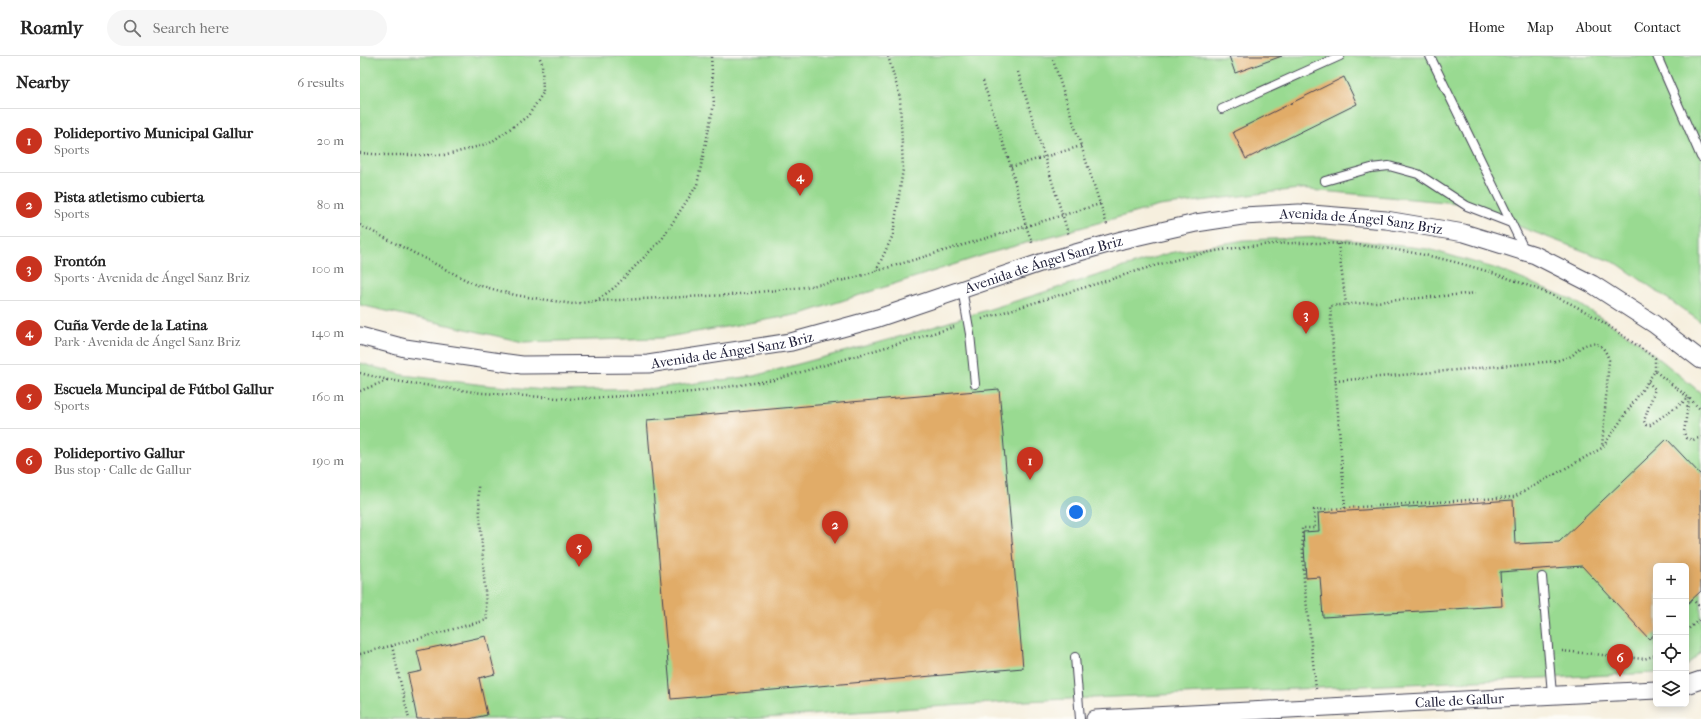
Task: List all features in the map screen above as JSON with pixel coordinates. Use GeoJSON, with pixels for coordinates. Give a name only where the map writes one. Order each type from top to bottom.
{"type":"FeatureCollection","features":[{"type":"Feature","properties":{"kind":"street","name":"Avenida de Ángel Sanz Briz"},"geometry":{"type":"LineString","coordinates":[[360,336],[406,348],[522,365],[648,364],[791,342],[878,318],[1040,263],[1196,222],[1242,216],[1299,213],[1386,220],[1464,233],[1535,255],[1592,284],[1654,324],[1701,360]]}},
{"type":"Feature","properties":{"kind":"street"},"geometry":{"type":"LineString","coordinates":[[1689,684],[1701,680]]}},
{"type":"Feature","properties":{"kind":"street","name":"Calle de Gallur"},"geometry":{"type":"LineString","coordinates":[[1095,719],[1552,694],[1653,690]]}},
{"type":"Feature","properties":{"kind":"lane"},"geometry":{"type":"LineString","coordinates":[[1222,109],[1340,56]]}},
{"type":"Feature","properties":{"kind":"lane"},"geometry":{"type":"LineString","coordinates":[[1430,56],[1526,253]]}},
{"type":"Feature","properties":{"kind":"lane"},"geometry":{"type":"LineString","coordinates":[[1657,56],[1701,157]]}},
{"type":"Feature","properties":{"kind":"lane"},"geometry":{"type":"LineString","coordinates":[[1325,181],[1371,168],[1389,166],[1418,174],[1466,206],[1511,222]]}},
{"type":"Feature","properties":{"kind":"lane"},"geometry":{"type":"LineString","coordinates":[[962,289],[968,323],[975,384]]}},
{"type":"Feature","properties":{"kind":"lane"},"geometry":{"type":"LineString","coordinates":[[1542,577],[1552,694]]}},
{"type":"Feature","properties":{"kind":"lane"},"geometry":{"type":"LineString","coordinates":[[1075,657],[1080,719]]}},
{"type":"Feature","properties":{"kind":"path"},"geometry":{"type":"LineString","coordinates":[[360,153],[385,155],[447,155],[490,142],[528,116],[543,93],[542,63],[539,56]]}},
{"type":"Feature","properties":{"kind":"path"},"geometry":{"type":"LineString","coordinates":[[596,301],[615,287],[662,239],[697,184],[714,104],[711,56]]}},
{"type":"Feature","properties":{"kind":"path"},"geometry":{"type":"LineString","coordinates":[[876,272],[893,235],[903,169],[900,97],[888,56]]}},
{"type":"Feature","properties":{"kind":"path"},"geometry":{"type":"LineString","coordinates":[[1053,60],[1113,243]]}},
{"type":"Feature","properties":{"kind":"path"},"geometry":{"type":"LineString","coordinates":[[1018,72],[1074,254]]}},
{"type":"Feature","properties":{"kind":"path"},"geometry":{"type":"LineString","coordinates":[[983,82],[1011,167],[1026,226],[1040,263]]}},
{"type":"Feature","properties":{"kind":"path"},"geometry":{"type":"LineString","coordinates":[[1011,167],[1081,146]]}},
{"type":"Feature","properties":{"kind":"path"},"geometry":{"type":"LineString","coordinates":[[360,225],[474,284],[515,295],[573,304],[596,301],[730,295],[813,286],[850,280],[1100,204]]}},
{"type":"Feature","properties":{"kind":"path"},"geometry":{"type":"LineString","coordinates":[[360,373],[388,380],[482,393],[573,399],[693,392],[774,380],[881,350],[1164,263],[1210,252],[1250,246],[1300,242],[1383,247],[1440,257],[1502,276],[1566,302],[1621,334],[1655,358],[1656,371],[1602,448],[1514,497],[1314,510],[1315,528],[1302,528],[1304,581],[1318,707]]}},
{"type":"Feature","properties":{"kind":"path"},"geometry":{"type":"LineString","coordinates":[[1338,244],[1346,304]]}},
{"type":"Feature","properties":{"kind":"path"},"geometry":{"type":"LineString","coordinates":[[1345,508],[1330,306],[1477,293]]}},
{"type":"Feature","properties":{"kind":"path"},"geometry":{"type":"LineString","coordinates":[[1335,381],[1556,361],[1571,356],[1580,348],[1590,344],[1599,345],[1606,350],[1609,360],[1602,448]]}},
{"type":"Feature","properties":{"kind":"path"},"geometry":{"type":"LineString","coordinates":[[1656,371],[1689,398],[1701,410]]}},
{"type":"Feature","properties":{"kind":"path"},"geometry":{"type":"LineString","coordinates":[[360,391],[388,380]]}},
{"type":"Feature","properties":{"kind":"path"},"geometry":{"type":"LineString","coordinates":[[1648,382],[1655,389],[1644,421],[1646,425],[1650,425],[1689,398]]}},
{"type":"Feature","properties":{"kind":"path"},"geometry":{"type":"LineString","coordinates":[[1689,398],[1684,432],[1686,438],[1693,440],[1701,437]]}},
{"type":"Feature","properties":{"kind":"path"},"geometry":{"type":"LineString","coordinates":[[360,654],[487,620],[478,486]]}},
{"type":"Feature","properties":{"kind":"path"},"geometry":{"type":"LineString","coordinates":[[1692,600],[1701,608]]}},
{"type":"Feature","properties":{"kind":"path"},"geometry":{"type":"LineString","coordinates":[[1689,628],[1701,618]]}},
{"type":"Feature","properties":{"kind":"path"},"geometry":{"type":"LineString","coordinates":[[392,646],[409,719]]}},
{"type":"Feature","properties":{"kind":"path"},"geometry":{"type":"LineString","coordinates":[[1548,650],[1644,659],[1653,656]]}},
{"type":"Feature","properties":{"kind":"green space"},"geometry":{"type":"Polygon","coordinates":[[[360,56],[1701,56],[1701,322],[1618,264],[1457,203],[1298,189],[1159,206],[990,253],[801,314],[661,338],[523,342],[360,305],[360,56]]]}},
{"type":"Feature","properties":{"kind":"green space"},"geometry":{"type":"Polygon","coordinates":[[[1324,237],[1428,249],[1497,269],[1573,300],[1639,342],[1701,393],[1701,652],[1689,663],[1689,563],[1653,563],[1653,673],[1024,701],[748,719],[360,719],[360,363],[403,375],[484,385],[558,391],[648,389],[754,376],[917,332],[1169,253],[1244,240],[1324,237]]]}},
{"type":"Feature","properties":{"kind":"building"},"geometry":{"type":"Polygon","coordinates":[[[1229,56],[1282,56],[1235,73],[1229,56]]]}},
{"type":"Feature","properties":{"kind":"building"},"geometry":{"type":"Polygon","coordinates":[[[1344,77],[1357,104],[1246,159],[1233,132],[1344,77]]]}},
{"type":"Feature","properties":{"kind":"building"},"geometry":{"type":"Polygon","coordinates":[[[999,389],[1023,668],[671,699],[647,420],[999,389]]]}},
{"type":"Feature","properties":{"kind":"building"},"geometry":{"type":"Polygon","coordinates":[[[1667,439],[1701,475],[1701,591],[1689,602],[1689,563],[1653,563],[1653,636],[1649,639],[1582,566],[1500,572],[1502,606],[1323,617],[1320,577],[1306,578],[1303,532],[1319,531],[1318,513],[1513,500],[1515,544],[1559,542],[1667,439]]]}},
{"type":"Feature","properties":{"kind":"building"},"geometry":{"type":"Polygon","coordinates":[[[486,636],[495,674],[479,678],[487,715],[469,719],[417,719],[408,674],[422,671],[417,651],[486,636]]]}},
{"type":"Feature","properties":{"kind":"place","name":"Cuña Verde de la Latina"},"geometry":{"type":"Point","coordinates":[800,196]}},
{"type":"Feature","properties":{"kind":"place","name":"Frontón"},"geometry":{"type":"Point","coordinates":[1306,334]}},
{"type":"Feature","properties":{"kind":"place","name":"Polideportivo Municipal Gallur"},"geometry":{"type":"Point","coordinates":[1030,480]}},
{"type":"Feature","properties":{"kind":"place","name":"Pista atletismo cubierta"},"geometry":{"type":"Point","coordinates":[835,544]}},
{"type":"Feature","properties":{"kind":"place","name":"Escuela Muncipal de Fútbol Gallur"},"geometry":{"type":"Point","coordinates":[579,567]}},
{"type":"Feature","properties":{"kind":"place","name":"Polideportivo Gallur"},"geometry":{"type":"Point","coordinates":[1620,677]}}]}
